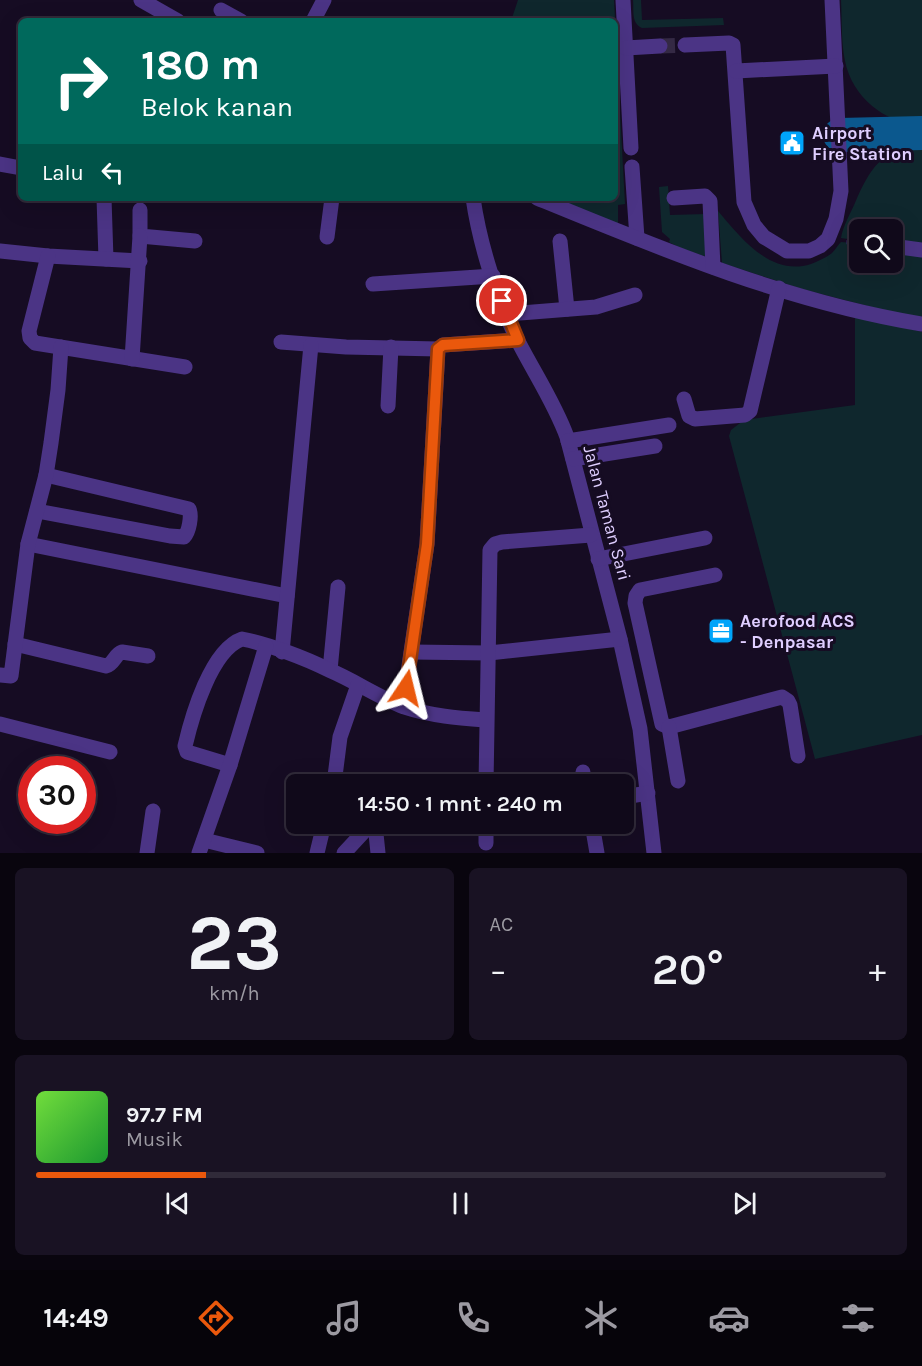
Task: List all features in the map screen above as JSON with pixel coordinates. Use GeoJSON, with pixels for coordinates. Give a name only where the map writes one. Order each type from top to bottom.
{"type":"FeatureCollection","features":[{"type":"Feature","properties":{"kind":"street"},"geometry":{"type":"LineString","coordinates":[[141,0],[173,18]]}},
{"type":"Feature","properties":{"kind":"street"},"geometry":{"type":"LineString","coordinates":[[315,18],[324,0]]}},
{"type":"Feature","properties":{"kind":"street"},"geometry":{"type":"LineString","coordinates":[[623,0],[631,148]]}},
{"type":"Feature","properties":{"kind":"street"},"geometry":{"type":"LineString","coordinates":[[685,45],[731,43],[735,48],[741,179],[748,215],[764,237],[787,251],[809,251],[828,239],[842,191],[832,0]]}},
{"type":"Feature","properties":{"kind":"street"},"geometry":{"type":"LineString","coordinates":[[221,9],[236,18]]}},
{"type":"Feature","properties":{"kind":"street"},"geometry":{"type":"LineString","coordinates":[[626,48],[660,46]]}},
{"type":"Feature","properties":{"kind":"street"},"geometry":{"type":"LineString","coordinates":[[736,70],[836,66]]}},
{"type":"Feature","properties":{"kind":"street"},"geometry":{"type":"LineString","coordinates":[[0,164],[18,167]]}},
{"type":"Feature","properties":{"kind":"street"},"geometry":{"type":"LineString","coordinates":[[632,167],[637,238]]}},
{"type":"Feature","properties":{"kind":"street"},"geometry":{"type":"LineString","coordinates":[[674,198],[705,196],[710,201],[713,267]]}},
{"type":"Feature","properties":{"kind":"street"},"geometry":{"type":"LineString","coordinates":[[104,201],[106,259]]}},
{"type":"Feature","properties":{"kind":"street"},"geometry":{"type":"LineString","coordinates":[[327,237],[332,201]]}},
{"type":"Feature","properties":{"kind":"street","name":"Jalan Taman Sari"},"geometry":{"type":"LineString","coordinates":[[474,201],[493,276],[507,314],[560,420],[573,459],[620,639],[640,729],[654,853]]}},
{"type":"Feature","properties":{"kind":"street"},"geometry":{"type":"LineString","coordinates":[[544,201],[713,267],[878,316],[922,324]]}},
{"type":"Feature","properties":{"kind":"street"},"geometry":{"type":"LineString","coordinates":[[132,359],[140,261],[140,210]]}},
{"type":"Feature","properties":{"kind":"street"},"geometry":{"type":"LineString","coordinates":[[140,236],[195,241]]}},
{"type":"Feature","properties":{"kind":"street"},"geometry":{"type":"LineString","coordinates":[[560,242],[567,309]]}},
{"type":"Feature","properties":{"kind":"street"},"geometry":{"type":"LineString","coordinates":[[903,247],[922,250]]}},
{"type":"Feature","properties":{"kind":"street"},"geometry":{"type":"LineString","coordinates":[[0,251],[140,261]]}},
{"type":"Feature","properties":{"kind":"street"},"geometry":{"type":"LineString","coordinates":[[48,256],[29,331],[34,343],[185,367]]}},
{"type":"Feature","properties":{"kind":"street"},"geometry":{"type":"LineString","coordinates":[[373,284],[493,276]]}},
{"type":"Feature","properties":{"kind":"street"},"geometry":{"type":"LineString","coordinates":[[684,399],[689,416],[695,419],[745,415],[750,411],[779,288]]}},
{"type":"Feature","properties":{"kind":"street"},"geometry":{"type":"LineString","coordinates":[[507,314],[596,307],[635,296]]}},
{"type":"Feature","properties":{"kind":"street"},"geometry":{"type":"LineString","coordinates":[[281,342],[438,349],[443,345],[518,340]]}},
{"type":"Feature","properties":{"kind":"street"},"geometry":{"type":"LineString","coordinates":[[282,652],[311,345]]}},
{"type":"Feature","properties":{"kind":"street"},"geometry":{"type":"LineString","coordinates":[[0,675],[10,676],[28,544],[46,475],[58,390],[61,347]]}},
{"type":"Feature","properties":{"kind":"street"},"geometry":{"type":"LineString","coordinates":[[388,406],[391,347]]}},
{"type":"Feature","properties":{"kind":"street"},"geometry":{"type":"LineString","coordinates":[[403,706],[427,544],[438,349]]}},
{"type":"Feature","properties":{"kind":"street"},"geometry":{"type":"LineString","coordinates":[[568,441],[669,425]]}},
{"type":"Feature","properties":{"kind":"street"},"geometry":{"type":"LineString","coordinates":[[573,459],[655,446]]}},
{"type":"Feature","properties":{"kind":"street"},"geometry":{"type":"LineString","coordinates":[[37,511],[170,536],[184,537],[186,535],[191,514],[189,509],[46,475]]}},
{"type":"Feature","properties":{"kind":"street"},"geometry":{"type":"LineString","coordinates":[[486,774],[489,554],[492,547],[502,542],[591,535]]}},
{"type":"Feature","properties":{"kind":"street"},"geometry":{"type":"LineString","coordinates":[[598,559],[705,538]]}},
{"type":"Feature","properties":{"kind":"street"},"geometry":{"type":"LineString","coordinates":[[28,544],[287,596]]}},
{"type":"Feature","properties":{"kind":"street"},"geometry":{"type":"LineString","coordinates":[[678,781],[635,603],[636,596],[640,590],[715,575]]}},
{"type":"Feature","properties":{"kind":"street"},"geometry":{"type":"LineString","coordinates":[[330,670],[338,587]]}},
{"type":"Feature","properties":{"kind":"street"},"geometry":{"type":"LineString","coordinates":[[230,765],[187,752],[185,743],[207,678],[220,658],[242,639],[330,670],[403,706],[442,716],[486,720]]}},
{"type":"Feature","properties":{"kind":"street"},"geometry":{"type":"LineString","coordinates":[[412,652],[489,653],[620,639]]}},
{"type":"Feature","properties":{"kind":"street"},"geometry":{"type":"LineString","coordinates":[[15,644],[106,666],[122,652],[148,656]]}},
{"type":"Feature","properties":{"kind":"street"},"geometry":{"type":"LineString","coordinates":[[257,853],[202,847],[230,765],[266,646]]}},
{"type":"Feature","properties":{"kind":"street"},"geometry":{"type":"LineString","coordinates":[[335,774],[340,736],[358,685]]}},
{"type":"Feature","properties":{"kind":"street"},"geometry":{"type":"LineString","coordinates":[[640,729],[782,697],[790,705],[798,756]]}},
{"type":"Feature","properties":{"kind":"street"},"geometry":{"type":"LineString","coordinates":[[0,724],[110,752]]}},
{"type":"Feature","properties":{"kind":"street"},"geometry":{"type":"LineString","coordinates":[[634,795],[648,793]]}},
{"type":"Feature","properties":{"kind":"street"},"geometry":{"type":"LineString","coordinates":[[147,853],[153,811]]}},
{"type":"Feature","properties":{"kind":"street"},"geometry":{"type":"LineString","coordinates":[[317,853],[322,834]]}},
{"type":"Feature","properties":{"kind":"street"},"geometry":{"type":"LineString","coordinates":[[344,853],[363,834]]}},
{"type":"Feature","properties":{"kind":"street"},"geometry":{"type":"LineString","coordinates":[[375,834],[378,853]]}},
{"type":"Feature","properties":{"kind":"street"},"geometry":{"type":"LineString","coordinates":[[486,834],[486,843]]}},
{"type":"Feature","properties":{"kind":"street"},"geometry":{"type":"LineString","coordinates":[[594,834],[597,853]]}},
{"type":"Feature","properties":{"kind":"green space"},"geometry":{"type":"Polygon","coordinates":[[[518,0],[614,0],[615,18],[512,18],[518,0]]]}},
{"type":"Feature","properties":{"kind":"green space"},"geometry":{"type":"Polygon","coordinates":[[[633,0],[641,0],[642,20],[723,18],[724,25],[642,28],[635,20],[633,0]]]}},
{"type":"Feature","properties":{"kind":"green space"},"geometry":{"type":"Polygon","coordinates":[[[841,0],[922,0],[922,124],[896,120],[884,114],[863,97],[855,86],[845,61],[841,0]]]}},
{"type":"Feature","properties":{"kind":"green space"},"geometry":{"type":"Polygon","coordinates":[[[618,74],[625,204],[618,205],[618,224],[554,201],[618,201],[618,74]]]}},
{"type":"Feature","properties":{"kind":"green space"},"geometry":{"type":"Polygon","coordinates":[[[922,143],[922,244],[903,242],[903,219],[849,219],[849,239],[841,238],[845,225],[872,170],[887,155],[922,143]]]}},
{"type":"Feature","properties":{"kind":"green space"},"geometry":{"type":"Polygon","coordinates":[[[668,186],[670,215],[706,214],[707,257],[669,242],[670,239],[662,232],[659,187],[668,186]]]}},
{"type":"Feature","properties":{"kind":"green space"},"geometry":{"type":"Polygon","coordinates":[[[718,211],[747,243],[770,260],[783,265],[796,267],[811,264],[830,255],[841,242],[849,243],[849,273],[903,273],[903,253],[922,255],[922,320],[802,289],[722,263],[718,211]]]}},
{"type":"Feature","properties":{"kind":"green space"},"geometry":{"type":"Polygon","coordinates":[[[855,316],[922,332],[922,735],[815,759],[729,436],[731,430],[744,420],[855,405],[855,316]]]}},
{"type":"Feature","properties":{"kind":"taxiway"},"geometry":{"type":"LineString","coordinates":[[840,135],[922,133]]}},
{"type":"Feature","properties":{"kind":"tunnel"},"geometry":{"type":"LineString","coordinates":[[660,46],[685,45]]}},
{"type":"Feature","properties":{"kind":"place","name":"Airport Fire Station"},"geometry":{"type":"Point","coordinates":[792,143]}},
{"type":"Feature","properties":{"kind":"place","name":"Aerofood ACS - Denpasar"},"geometry":{"type":"Point","coordinates":[721,631]}},
{"type":"Feature","properties":{"kind":"route"},"geometry":{"type":"LineString","coordinates":[[406,688],[427,544],[436,356],[438,349],[443,345],[518,340],[502,301]]}}]}
